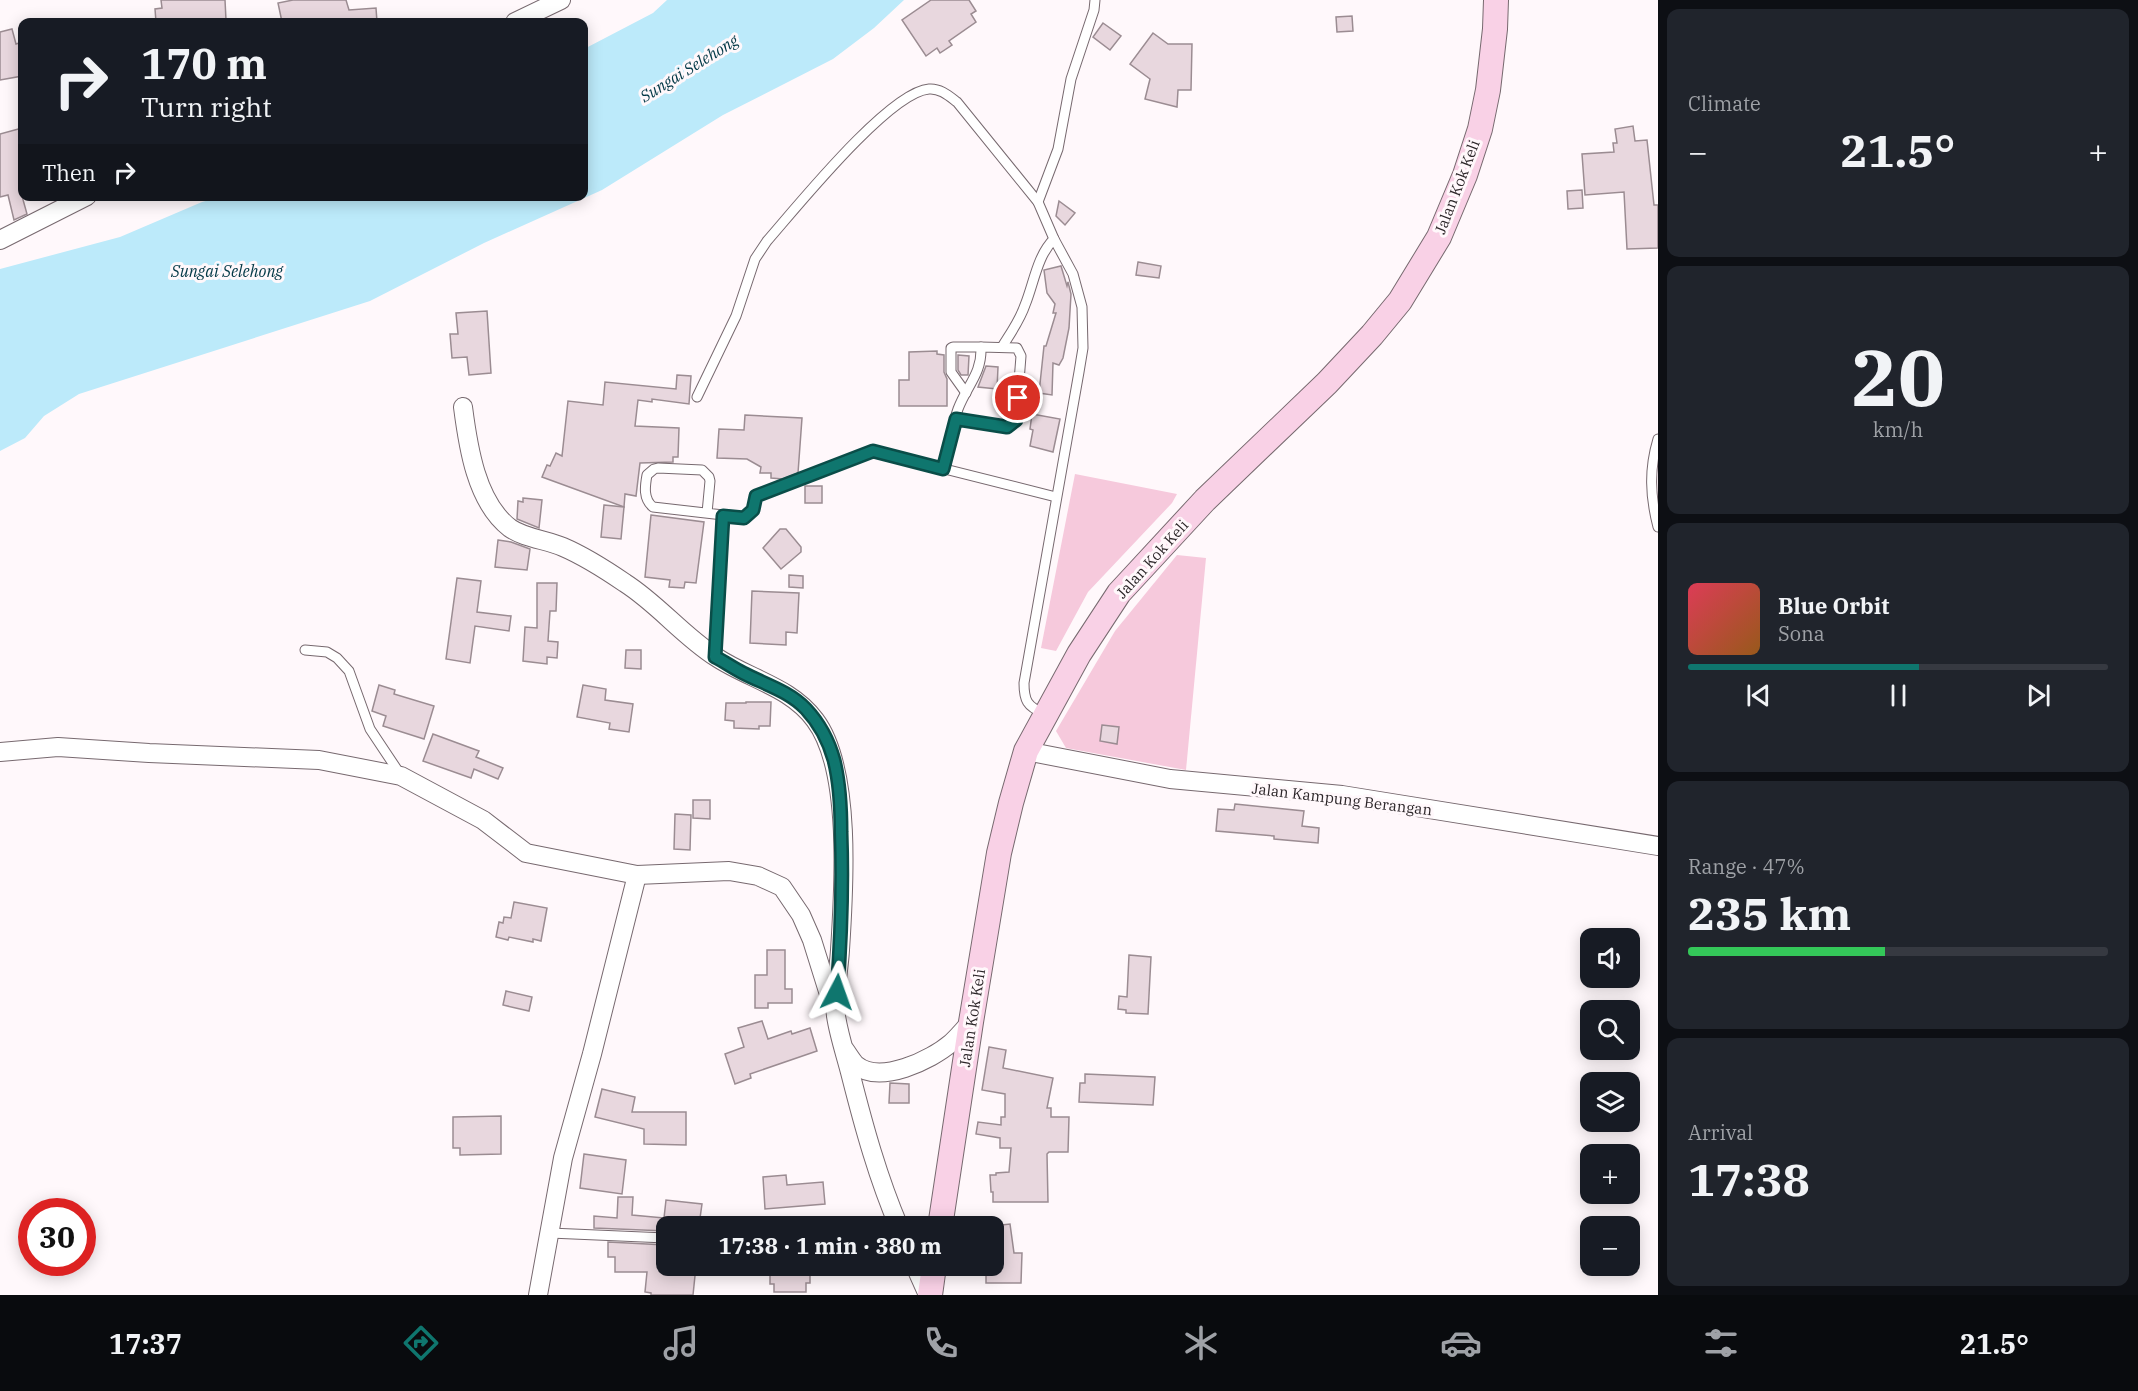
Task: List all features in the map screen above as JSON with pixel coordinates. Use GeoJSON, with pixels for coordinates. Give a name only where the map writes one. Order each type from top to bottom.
{"type":"FeatureCollection","features":[{"type":"Feature","properties":{"kind":"street"},"geometry":{"type":"LineString","coordinates":[[523,18],[561,0]]}},
{"type":"Feature","properties":{"kind":"street","name":"Jalan Kok Keli"},"geometry":{"type":"LineString","coordinates":[[942,1216],[970,1022],[999,853],[1026,752],[1079,654],[1119,593],[1205,500],[1327,383],[1400,301],[1439,237],[1465,175],[1480,129],[1488,90],[1496,0]]}},
{"type":"Feature","properties":{"kind":"street"},"geometry":{"type":"LineString","coordinates":[[3,235],[76,201]]}},
{"type":"Feature","properties":{"kind":"street"},"geometry":{"type":"LineString","coordinates":[[463,407],[471,454],[486,497],[497,516],[512,530],[565,548],[620,579],[634,588],[715,657],[789,695],[805,708],[816,722],[828,742],[840,793],[842,922],[836,1015]]}},
{"type":"Feature","properties":{"kind":"street"},"geometry":{"type":"LineString","coordinates":[[0,752],[58,747],[319,760],[401,776],[483,820],[526,853],[637,874],[729,871],[758,876],[782,887],[801,915],[812,940],[836,1015],[861,1118],[894,1216]]}},
{"type":"Feature","properties":{"kind":"street","name":"Jalan Kampung Berangan"},"geometry":{"type":"LineString","coordinates":[[1026,752],[1170,779],[1342,795],[1658,846]]}},
{"type":"Feature","properties":{"kind":"street"},"geometry":{"type":"LineString","coordinates":[[538,1295],[563,1158],[592,1054],[637,874]]}},
{"type":"Feature","properties":{"kind":"street"},"geometry":{"type":"LineString","coordinates":[[843,1048],[857,1065],[876,1073],[901,1069],[934,1056],[953,1042],[970,1022]]}},
{"type":"Feature","properties":{"kind":"street"},"geometry":{"type":"LineString","coordinates":[[919,1276],[928,1295]]}},
{"type":"Feature","properties":{"kind":"street"},"geometry":{"type":"LineString","coordinates":[[928,1295],[932,1276]]}},
{"type":"Feature","properties":{"kind":"lane"},"geometry":{"type":"LineString","coordinates":[[1038,202],[1058,149],[1071,79],[1094,10],[1095,0]]}},
{"type":"Feature","properties":{"kind":"lane"},"geometry":{"type":"LineString","coordinates":[[697,397],[736,316],[750,271],[761,249],[873,123],[906,98],[928,89],[941,91],[957,102],[1038,202],[1073,274],[1082,307],[1083,348],[1024,683],[1024,697],[1028,704],[1033,709],[1047,714]]}},
{"type":"Feature","properties":{"kind":"lane"},"geometry":{"type":"LineString","coordinates":[[1002,347],[1025,307],[1040,260],[1054,239]]}},
{"type":"Feature","properties":{"kind":"lane"},"geometry":{"type":"LineString","coordinates":[[943,469],[956,419],[966,393],[976,376],[981,347]]}},
{"type":"Feature","properties":{"kind":"lane"},"geometry":{"type":"LineString","coordinates":[[956,419],[1007,427],[1016,420],[1021,356],[1017,348],[951,348],[951,372],[966,393]]}},
{"type":"Feature","properties":{"kind":"lane"},"geometry":{"type":"LineString","coordinates":[[1658,439],[1651,465],[1650,482],[1658,526]]}},
{"type":"Feature","properties":{"kind":"lane"},"geometry":{"type":"LineString","coordinates":[[707,513],[710,481],[702,470],[658,468],[647,475],[646,495],[649,504],[653,507],[744,518],[753,510],[756,496],[873,451],[1056,497]]}},
{"type":"Feature","properties":{"kind":"lane"},"geometry":{"type":"LineString","coordinates":[[715,657],[723,516]]}},
{"type":"Feature","properties":{"kind":"lane"},"geometry":{"type":"LineString","coordinates":[[305,650],[327,652],[337,658],[349,672],[370,729],[401,776]]}},
{"type":"Feature","properties":{"kind":"lane"},"geometry":{"type":"LineString","coordinates":[[549,1233],[656,1238]]}},
{"type":"Feature","properties":{"kind":"shaded area"},"geometry":{"type":"Polygon","coordinates":[[[1075,474],[1177,494],[1172,503],[1088,592],[1056,651],[1041,648],[1075,474]]]}},
{"type":"Feature","properties":{"kind":"shaded area"},"geometry":{"type":"Polygon","coordinates":[[[1177,555],[1206,558],[1186,770],[1066,748],[1056,731],[1115,631],[1177,555]]]}},
{"type":"Feature","properties":{"kind":"water","name":"Sungai Selehong"},"geometry":{"type":"Polygon","coordinates":[[[667,0],[904,0],[874,28],[833,59],[723,115],[602,190],[588,196],[588,47],[653,13],[667,0]]]}},
{"type":"Feature","properties":{"kind":"water","name":"Sungai Selehong"},"geometry":{"type":"Polygon","coordinates":[[[578,201],[484,243],[370,301],[79,394],[44,416],[25,438],[0,451],[0,269],[120,237],[202,202],[578,201]]]}},
{"type":"Feature","properties":{"kind":"building"},"geometry":{"type":"Polygon","coordinates":[[[161,0],[225,0],[226,18],[156,18],[155,9],[162,8],[161,0]]]}},
{"type":"Feature","properties":{"kind":"building"},"geometry":{"type":"Polygon","coordinates":[[[293,0],[346,0],[349,10],[376,8],[377,18],[281,18],[278,3],[293,0]]]}},
{"type":"Feature","properties":{"kind":"building"},"geometry":{"type":"Polygon","coordinates":[[[931,0],[969,0],[976,11],[971,14],[976,22],[949,41],[952,45],[940,53],[937,48],[926,56],[902,20],[931,0]]]}},
{"type":"Feature","properties":{"kind":"building"},"geometry":{"type":"Polygon","coordinates":[[[1352,16],[1353,31],[1337,32],[1336,17],[1352,16]]]}},
{"type":"Feature","properties":{"kind":"building"},"geometry":{"type":"Polygon","coordinates":[[[1103,23],[1121,36],[1110,50],[1093,37],[1103,23]]]}},
{"type":"Feature","properties":{"kind":"building"},"geometry":{"type":"Polygon","coordinates":[[[12,29],[16,44],[18,43],[18,77],[0,80],[0,32],[12,29]]]}},
{"type":"Feature","properties":{"kind":"building"},"geometry":{"type":"Polygon","coordinates":[[[1153,33],[1168,44],[1192,44],[1191,90],[1178,90],[1177,107],[1145,99],[1150,79],[1130,64],[1153,33]]]}},
{"type":"Feature","properties":{"kind":"building"},"geometry":{"type":"Polygon","coordinates":[[[1633,126],[1635,141],[1647,140],[1654,205],[1658,205],[1658,248],[1627,249],[1624,192],[1585,195],[1582,154],[1614,152],[1613,143],[1617,143],[1615,129],[1633,126]]]}},
{"type":"Feature","properties":{"kind":"building"},"geometry":{"type":"Polygon","coordinates":[[[18,129],[18,201],[23,201],[27,214],[14,220],[8,195],[0,197],[0,134],[18,129]]]}},
{"type":"Feature","properties":{"kind":"building"},"geometry":{"type":"Polygon","coordinates":[[[1582,190],[1583,208],[1568,209],[1567,191],[1582,190]]]}},
{"type":"Feature","properties":{"kind":"building"},"geometry":{"type":"Polygon","coordinates":[[[1059,201],[1075,213],[1065,225],[1056,216],[1059,201]]]}},
{"type":"Feature","properties":{"kind":"building"},"geometry":{"type":"Polygon","coordinates":[[[1138,262],[1161,266],[1159,278],[1136,275],[1138,262]]]}},
{"type":"Feature","properties":{"kind":"building"},"geometry":{"type":"Polygon","coordinates":[[[1061,266],[1071,294],[1069,328],[1063,358],[1059,365],[1053,363],[1052,395],[1039,393],[1044,346],[1046,346],[1056,313],[1053,313],[1055,304],[1047,293],[1044,270],[1061,266]]]}},
{"type":"Feature","properties":{"kind":"building"},"geometry":{"type":"Polygon","coordinates":[[[487,311],[491,373],[469,375],[467,357],[452,358],[450,334],[458,334],[456,313],[487,311]]]}},
{"type":"Feature","properties":{"kind":"building"},"geometry":{"type":"Polygon","coordinates":[[[937,351],[937,354],[944,355],[947,406],[899,406],[899,380],[909,380],[909,352],[937,351]]]}},
{"type":"Feature","properties":{"kind":"building"},"geometry":{"type":"Polygon","coordinates":[[[958,355],[969,356],[968,375],[961,375],[958,370],[958,355]]]}},
{"type":"Feature","properties":{"kind":"building"},"geometry":{"type":"Polygon","coordinates":[[[986,366],[998,367],[997,389],[978,387],[986,366]]]}},
{"type":"Feature","properties":{"kind":"building"},"geometry":{"type":"Polygon","coordinates":[[[677,375],[691,376],[689,404],[652,399],[652,402],[638,400],[635,426],[679,428],[678,457],[673,457],[673,462],[640,463],[636,496],[625,494],[624,507],[542,477],[556,453],[562,456],[568,401],[603,405],[605,382],[676,389],[677,375]]]}},
{"type":"Feature","properties":{"kind":"building"},"geometry":{"type":"Polygon","coordinates":[[[1032,414],[1060,419],[1053,452],[1030,446],[1033,430],[1030,429],[1032,414]]]}},
{"type":"Feature","properties":{"kind":"building"},"geometry":{"type":"Polygon","coordinates":[[[745,415],[802,418],[798,473],[783,479],[771,478],[771,473],[760,473],[761,467],[747,459],[717,458],[719,429],[744,430],[745,415]]]}},
{"type":"Feature","properties":{"kind":"building"},"geometry":{"type":"Polygon","coordinates":[[[805,486],[822,486],[822,503],[805,503],[805,486]]]}},
{"type":"Feature","properties":{"kind":"building"},"geometry":{"type":"Polygon","coordinates":[[[523,498],[542,500],[539,528],[517,519],[518,501],[523,502],[523,498]]]}},
{"type":"Feature","properties":{"kind":"building"},"geometry":{"type":"Polygon","coordinates":[[[604,505],[624,507],[621,539],[601,537],[604,505]]]}},
{"type":"Feature","properties":{"kind":"building"},"geometry":{"type":"Polygon","coordinates":[[[651,515],[704,522],[696,583],[685,582],[684,588],[669,587],[670,580],[645,577],[651,515]]]}},
{"type":"Feature","properties":{"kind":"building"},"geometry":{"type":"Polygon","coordinates":[[[780,529],[786,529],[801,547],[801,552],[781,569],[763,548],[780,529]]]}},
{"type":"Feature","properties":{"kind":"building"},"geometry":{"type":"Polygon","coordinates":[[[498,540],[530,549],[527,570],[495,567],[498,540]]]}},
{"type":"Feature","properties":{"kind":"building"},"geometry":{"type":"Polygon","coordinates":[[[789,575],[803,576],[803,588],[789,587],[789,575]]]}},
{"type":"Feature","properties":{"kind":"building"},"geometry":{"type":"Polygon","coordinates":[[[457,578],[481,581],[477,612],[511,616],[509,631],[475,626],[470,663],[446,659],[457,578]]]}},
{"type":"Feature","properties":{"kind":"building"},"geometry":{"type":"Polygon","coordinates":[[[537,583],[557,583],[556,611],[550,611],[548,641],[558,642],[557,658],[547,657],[547,664],[523,661],[525,627],[537,628],[537,583]]]}},
{"type":"Feature","properties":{"kind":"building"},"geometry":{"type":"Polygon","coordinates":[[[752,591],[799,593],[797,633],[786,632],[786,645],[750,643],[752,591]]]}},
{"type":"Feature","properties":{"kind":"building"},"geometry":{"type":"Polygon","coordinates":[[[626,650],[641,650],[641,669],[625,668],[626,650]]]}},
{"type":"Feature","properties":{"kind":"building"},"geometry":{"type":"Polygon","coordinates":[[[379,685],[395,690],[394,694],[434,706],[424,739],[383,726],[386,716],[372,711],[379,685]]]}},
{"type":"Feature","properties":{"kind":"building"},"geometry":{"type":"Polygon","coordinates":[[[583,685],[606,689],[605,700],[633,704],[629,732],[609,729],[610,723],[577,717],[583,685]]]}},
{"type":"Feature","properties":{"kind":"building"},"geometry":{"type":"Polygon","coordinates":[[[771,702],[770,726],[759,726],[759,729],[734,728],[734,721],[725,720],[726,703],[771,702]]]}},
{"type":"Feature","properties":{"kind":"building"},"geometry":{"type":"Polygon","coordinates":[[[1102,725],[1119,727],[1117,744],[1100,741],[1102,725]]]}},
{"type":"Feature","properties":{"kind":"building"},"geometry":{"type":"Polygon","coordinates":[[[433,734],[479,751],[476,757],[503,768],[498,779],[474,769],[471,778],[423,761],[433,734]]]}},
{"type":"Feature","properties":{"kind":"building"},"geometry":{"type":"Polygon","coordinates":[[[693,800],[710,800],[710,819],[693,818],[693,800]]]}},
{"type":"Feature","properties":{"kind":"building"},"geometry":{"type":"Polygon","coordinates":[[[1235,804],[1304,811],[1302,826],[1319,828],[1318,843],[1274,839],[1274,836],[1216,831],[1218,809],[1234,810],[1235,804]]]}},
{"type":"Feature","properties":{"kind":"building"},"geometry":{"type":"Polygon","coordinates":[[[675,814],[691,815],[690,850],[674,849],[675,814]]]}},
{"type":"Feature","properties":{"kind":"building"},"geometry":{"type":"Polygon","coordinates":[[[514,902],[547,908],[541,941],[533,939],[533,942],[509,937],[508,940],[496,937],[499,922],[503,923],[504,917],[511,918],[514,902]]]}},
{"type":"Feature","properties":{"kind":"building"},"geometry":{"type":"Polygon","coordinates":[[[767,950],[785,950],[785,989],[792,989],[792,1003],[768,1003],[768,1008],[755,1008],[755,975],[767,975],[767,950]]]}},
{"type":"Feature","properties":{"kind":"building"},"geometry":{"type":"Polygon","coordinates":[[[1129,955],[1151,957],[1148,1014],[1126,1013],[1126,1010],[1118,1009],[1119,996],[1127,997],[1129,955]]]}},
{"type":"Feature","properties":{"kind":"building"},"geometry":{"type":"Polygon","coordinates":[[[506,991],[532,997],[529,1011],[503,1005],[506,991]]]}},
{"type":"Feature","properties":{"kind":"building"},"geometry":{"type":"Polygon","coordinates":[[[762,1021],[768,1039],[791,1031],[792,1034],[810,1028],[817,1051],[750,1074],[751,1078],[735,1084],[725,1054],[744,1047],[738,1028],[762,1021]]]}},
{"type":"Feature","properties":{"kind":"building"},"geometry":{"type":"Polygon","coordinates":[[[989,1047],[1006,1050],[1003,1068],[1053,1078],[1047,1108],[1051,1108],[1051,1117],[1069,1117],[1068,1152],[1049,1152],[1047,1154],[1048,1202],[993,1202],[990,1175],[1009,1172],[1011,1148],[1000,1148],[1000,1138],[976,1134],[978,1122],[1001,1125],[1001,1117],[1005,1117],[1005,1094],[982,1090],[989,1047]]]}},
{"type":"Feature","properties":{"kind":"building"},"geometry":{"type":"Polygon","coordinates":[[[1085,1074],[1155,1077],[1153,1105],[1079,1102],[1080,1083],[1085,1083],[1085,1074]]]}},
{"type":"Feature","properties":{"kind":"building"},"geometry":{"type":"Polygon","coordinates":[[[890,1083],[909,1084],[909,1103],[889,1103],[890,1083]]]}},
{"type":"Feature","properties":{"kind":"building"},"geometry":{"type":"Polygon","coordinates":[[[602,1089],[635,1097],[632,1112],[686,1112],[686,1145],[644,1144],[644,1129],[595,1117],[602,1089]]]}},
{"type":"Feature","properties":{"kind":"building"},"geometry":{"type":"Polygon","coordinates":[[[501,1116],[501,1154],[460,1155],[460,1148],[453,1148],[453,1117],[501,1116]]]}},
{"type":"Feature","properties":{"kind":"building"},"geometry":{"type":"Polygon","coordinates":[[[584,1154],[626,1160],[622,1194],[580,1188],[584,1154]]]}},
{"type":"Feature","properties":{"kind":"building"},"geometry":{"type":"Polygon","coordinates":[[[786,1175],[787,1185],[823,1182],[825,1204],[765,1209],[763,1177],[786,1175]]]}},
{"type":"Feature","properties":{"kind":"building"},"geometry":{"type":"Polygon","coordinates":[[[618,1197],[633,1197],[632,1215],[656,1217],[656,1231],[594,1228],[594,1216],[617,1218],[618,1197]]]}},
{"type":"Feature","properties":{"kind":"building"},"geometry":{"type":"Polygon","coordinates":[[[666,1200],[702,1204],[700,1216],[664,1216],[666,1200]]]}},
{"type":"Feature","properties":{"kind":"building"},"geometry":{"type":"Polygon","coordinates":[[[1010,1224],[1014,1253],[1022,1253],[1021,1283],[986,1283],[986,1276],[1004,1276],[1004,1225],[1010,1224]]]}},
{"type":"Feature","properties":{"kind":"building"},"geometry":{"type":"Polygon","coordinates":[[[608,1242],[656,1244],[656,1276],[695,1276],[693,1295],[651,1295],[645,1292],[647,1272],[615,1272],[615,1257],[608,1257],[608,1242]]]}},
{"type":"Feature","properties":{"kind":"building"},"geometry":{"type":"Polygon","coordinates":[[[770,1276],[810,1276],[810,1283],[806,1283],[806,1292],[774,1292],[774,1284],[770,1284],[770,1276]]]}},
{"type":"Feature","properties":{"kind":"route"},"geometry":{"type":"LineString","coordinates":[[837,992],[842,922],[842,854],[840,793],[834,761],[828,742],[805,708],[789,695],[715,657],[723,516],[744,518],[753,510],[756,496],[873,451],[943,469],[956,419],[1007,427],[1016,420],[1018,398]]}}]}
